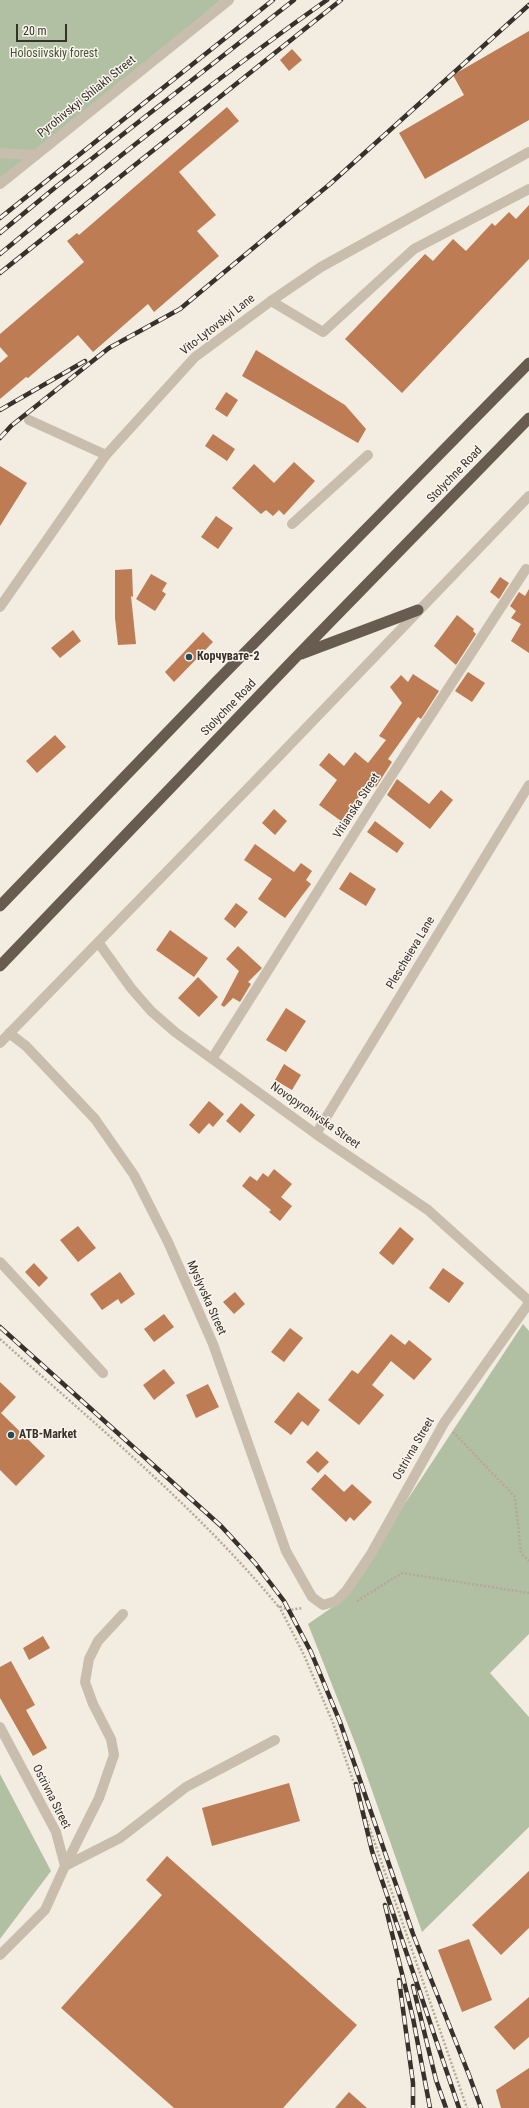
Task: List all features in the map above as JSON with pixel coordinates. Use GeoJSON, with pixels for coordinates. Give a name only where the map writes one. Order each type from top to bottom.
{"type":"FeatureCollection","features":[{"type":"Feature","properties":{"kind":"highway"},"geometry":{"type":"LineString","coordinates":[[0,906],[214,684],[529,363]]}},
{"type":"Feature","properties":{"kind":"highway","name":"Stolychne Road"},"geometry":{"type":"LineString","coordinates":[[0,966],[297,656],[529,418]]}},
{"type":"Feature","properties":{"kind":"highway"},"geometry":{"type":"LineString","coordinates":[[297,656],[418,610]]}},
{"type":"Feature","properties":{"kind":"street","name":"Pyrohivskyi Shliakh Street"},"geometry":{"type":"LineString","coordinates":[[0,184],[229,0]]}},
{"type":"Feature","properties":{"kind":"street","name":"Vito-Lytovskyi Lane"},"geometry":{"type":"LineString","coordinates":[[0,607],[106,455],[195,358],[271,301],[321,267],[529,152]]}},
{"type":"Feature","properties":{"kind":"street"},"geometry":{"type":"LineString","coordinates":[[0,153],[36,155]]}},
{"type":"Feature","properties":{"kind":"street"},"geometry":{"type":"LineString","coordinates":[[271,301],[323,332],[414,249],[529,189]]}},
{"type":"Feature","properties":{"kind":"street"},"geometry":{"type":"LineString","coordinates":[[29,420],[106,455]]}},
{"type":"Feature","properties":{"kind":"street"},"geometry":{"type":"LineString","coordinates":[[292,524],[368,455]]}},
{"type":"Feature","properties":{"kind":"street"},"geometry":{"type":"LineString","coordinates":[[0,1043],[257,779],[529,496]]}},
{"type":"Feature","properties":{"kind":"street","name":"Vitianska Street"},"geometry":{"type":"LineString","coordinates":[[212,1059],[371,807],[526,570]]}},
{"type":"Feature","properties":{"kind":"street","name":"Plescheieva Lane"},"geometry":{"type":"LineString","coordinates":[[316,1134],[529,786]]}},
{"type":"Feature","properties":{"kind":"street","name":"Novopyrohivska Street"},"geometry":{"type":"LineString","coordinates":[[98,942],[130,988],[175,1032],[316,1134],[428,1210],[529,1302]]}},
{"type":"Feature","properties":{"kind":"street","name":"Myslyvska Street"},"geometry":{"type":"LineString","coordinates":[[9,1033],[59,1080],[95,1118],[134,1175],[168,1242],[213,1344],[286,1551],[312,1597],[323,1605]]}},
{"type":"Feature","properties":{"kind":"street"},"geometry":{"type":"LineString","coordinates":[[0,1262],[103,1372]]}},
{"type":"Feature","properties":{"kind":"street","name":"Ostrivna Street"},"geometry":{"type":"LineString","coordinates":[[323,1605],[336,1602],[342,1597],[370,1554],[444,1423],[529,1302]]}},
{"type":"Feature","properties":{"kind":"street"},"geometry":{"type":"LineString","coordinates":[[0,1955],[45,1910],[99,1798],[114,1755],[111,1739],[93,1704],[85,1682],[89,1659],[98,1641],[123,1614]]}},
{"type":"Feature","properties":{"kind":"street","name":"Ostrivna Street"},"geometry":{"type":"LineString","coordinates":[[0,1727],[56,1832],[65,1866]]}},
{"type":"Feature","properties":{"kind":"street"},"geometry":{"type":"LineString","coordinates":[[65,1866],[120,1838],[186,1787],[276,1740]]}},
{"type":"Feature","properties":{"kind":"path"},"geometry":{"type":"LineString","coordinates":[[0,1339],[162,1484],[221,1540],[278,1606],[304,1655],[333,1723],[467,2108]]}},
{"type":"Feature","properties":{"kind":"path"},"geometry":{"type":"LineString","coordinates":[[444,1423],[515,1497],[521,1553],[529,1561]]}},
{"type":"Feature","properties":{"kind":"path"},"geometry":{"type":"LineString","coordinates":[[356,1601],[402,1573],[529,1593]]}},
{"type":"Feature","properties":{"kind":"path"},"geometry":{"type":"LineString","coordinates":[[278,1606],[288,1610],[323,1605]]}},
{"type":"Feature","properties":{"kind":"green space","name":"Holosiivskiy forest"},"geometry":{"type":"Polygon","coordinates":[[[0,0],[221,0],[5,180],[0,177],[0,0]]]}},
{"type":"Feature","properties":{"kind":"green space"},"geometry":{"type":"Polygon","coordinates":[[[523,1324],[529,1331],[529,1634],[490,1673],[529,1717],[529,1827],[422,1932],[357,1748],[308,1624],[340,1602],[523,1324]]]}},
{"type":"Feature","properties":{"kind":"green space"},"geometry":{"type":"Polygon","coordinates":[[[0,1774],[51,1871],[0,1939],[0,1774]]]}},
{"type":"Feature","properties":{"kind":"building"},"geometry":{"type":"Polygon","coordinates":[[[529,31],[529,120],[425,179],[399,133],[464,95],[453,75],[529,31]]]}},
{"type":"Feature","properties":{"kind":"building"},"geometry":{"type":"Polygon","coordinates":[[[292,49],[302,60],[289,71],[280,60],[292,49]]]}},
{"type":"Feature","properties":{"kind":"building"},"geometry":{"type":"Polygon","coordinates":[[[227,107],[239,121],[179,172],[216,215],[197,231],[219,256],[154,312],[148,304],[93,352],[78,335],[28,378],[26,377],[0,399],[0,363],[8,356],[0,347],[0,334],[84,262],[67,241],[77,233],[79,235],[227,107]]]}},
{"type":"Feature","properties":{"kind":"building"},"geometry":{"type":"Polygon","coordinates":[[[529,205],[529,259],[402,393],[345,339],[425,254],[433,261],[453,239],[466,251],[492,223],[495,226],[509,212],[516,219],[529,205]]]}},
{"type":"Feature","properties":{"kind":"building"},"geometry":{"type":"Polygon","coordinates":[[[256,350],[345,405],[366,429],[358,443],[242,376],[256,350]]]}},
{"type":"Feature","properties":{"kind":"building"},"geometry":{"type":"Polygon","coordinates":[[[226,392],[238,400],[227,417],[215,409],[226,392]]]}},
{"type":"Feature","properties":{"kind":"building"},"geometry":{"type":"Polygon","coordinates":[[[213,434],[235,449],[227,461],[205,446],[213,434]]]}},
{"type":"Feature","properties":{"kind":"building"},"geometry":{"type":"Polygon","coordinates":[[[294,462],[315,481],[284,515],[279,510],[273,516],[266,510],[261,514],[232,488],[254,464],[274,483],[294,462]]]}},
{"type":"Feature","properties":{"kind":"building"},"geometry":{"type":"Polygon","coordinates":[[[0,466],[27,483],[0,526],[0,466]]]}},
{"type":"Feature","properties":{"kind":"building"},"geometry":{"type":"Polygon","coordinates":[[[216,516],[233,528],[218,549],[201,537],[216,516]]]}},
{"type":"Feature","properties":{"kind":"building"},"geometry":{"type":"Polygon","coordinates":[[[132,569],[133,597],[131,596],[136,644],[118,645],[115,618],[115,570],[132,569]]]}},
{"type":"Feature","properties":{"kind":"building"},"geometry":{"type":"Polygon","coordinates":[[[151,574],[167,583],[162,591],[166,594],[155,611],[136,599],[151,574]]]}},
{"type":"Feature","properties":{"kind":"building"},"geometry":{"type":"Polygon","coordinates":[[[500,577],[509,583],[499,599],[490,592],[500,577]]]}},
{"type":"Feature","properties":{"kind":"building"},"geometry":{"type":"Polygon","coordinates":[[[529,589],[529,653],[511,641],[521,624],[511,618],[516,611],[510,606],[519,592],[525,596],[529,589]]]}},
{"type":"Feature","properties":{"kind":"building"},"geometry":{"type":"Polygon","coordinates":[[[457,615],[474,629],[473,631],[476,634],[456,665],[434,646],[457,615]]]}},
{"type":"Feature","properties":{"kind":"building"},"geometry":{"type":"Polygon","coordinates":[[[73,630],[81,641],[60,658],[51,648],[73,630]]]}},
{"type":"Feature","properties":{"kind":"building","name":"Корчувате-2"},"geometry":{"type":"Polygon","coordinates":[[[203,632],[213,642],[174,682],[165,672],[203,632]]]}},
{"type":"Feature","properties":{"kind":"building"},"geometry":{"type":"Polygon","coordinates":[[[468,672],[485,683],[472,702],[455,691],[468,672]]]}},
{"type":"Feature","properties":{"kind":"building"},"geometry":{"type":"Polygon","coordinates":[[[413,674],[439,691],[421,719],[418,717],[388,759],[392,762],[376,787],[370,782],[341,821],[319,805],[337,780],[319,765],[329,753],[344,766],[355,752],[368,763],[386,740],[379,736],[402,703],[390,687],[401,675],[408,682],[413,674]]]}},
{"type":"Feature","properties":{"kind":"building"},"geometry":{"type":"Polygon","coordinates":[[[55,735],[66,747],[37,773],[26,761],[55,735]]]}},
{"type":"Feature","properties":{"kind":"building"},"geometry":{"type":"Polygon","coordinates":[[[397,779],[429,804],[441,790],[453,800],[430,829],[387,795],[397,779]]]}},
{"type":"Feature","properties":{"kind":"building"},"geometry":{"type":"Polygon","coordinates":[[[274,809],[287,821],[275,835],[262,823],[274,809]]]}},
{"type":"Feature","properties":{"kind":"building"},"geometry":{"type":"Polygon","coordinates":[[[375,821],[404,843],[397,853],[367,832],[375,821]]]}},
{"type":"Feature","properties":{"kind":"building"},"geometry":{"type":"Polygon","coordinates":[[[255,844],[294,872],[301,863],[312,871],[306,880],[311,884],[285,918],[258,899],[272,879],[244,860],[255,844]]]}},
{"type":"Feature","properties":{"kind":"building"},"geometry":{"type":"Polygon","coordinates":[[[350,872],[376,889],[366,906],[339,889],[350,872]]]}},
{"type":"Feature","properties":{"kind":"building"},"geometry":{"type":"Polygon","coordinates":[[[236,903],[248,912],[235,928],[224,919],[236,903]]]}},
{"type":"Feature","properties":{"kind":"building"},"geometry":{"type":"Polygon","coordinates":[[[170,930],[208,958],[194,977],[156,950],[170,930]]]}},
{"type":"Feature","properties":{"kind":"building"},"geometry":{"type":"Polygon","coordinates":[[[238,946],[262,968],[248,982],[251,984],[240,1002],[233,998],[224,1007],[221,1005],[239,971],[226,959],[238,946]]]}},
{"type":"Feature","properties":{"kind":"building"},"geometry":{"type":"Polygon","coordinates":[[[198,977],[218,997],[199,1017],[178,998],[198,977]]]}},
{"type":"Feature","properties":{"kind":"building"},"geometry":{"type":"Polygon","coordinates":[[[286,1008],[306,1021],[286,1052],[266,1040],[286,1008]]]}},
{"type":"Feature","properties":{"kind":"building"},"geometry":{"type":"Polygon","coordinates":[[[284,1064],[301,1075],[292,1090],[275,1080],[284,1064]]]}},
{"type":"Feature","properties":{"kind":"building"},"geometry":{"type":"Polygon","coordinates":[[[209,1101],[224,1114],[213,1127],[209,1123],[199,1134],[189,1125],[209,1101]]]}},
{"type":"Feature","properties":{"kind":"building"},"geometry":{"type":"Polygon","coordinates":[[[241,1103],[255,1115],[240,1133],[226,1121],[241,1103]]]}},
{"type":"Feature","properties":{"kind":"building"},"geometry":{"type":"Polygon","coordinates":[[[274,1169],[292,1184],[281,1197],[292,1206],[280,1221],[269,1212],[271,1210],[242,1186],[250,1176],[257,1181],[263,1173],[268,1177],[274,1169]]]}},
{"type":"Feature","properties":{"kind":"building"},"geometry":{"type":"Polygon","coordinates":[[[78,1226],[96,1248],[78,1262],[60,1240],[78,1226]]]}},
{"type":"Feature","properties":{"kind":"building"},"geometry":{"type":"Polygon","coordinates":[[[400,1227],[414,1239],[393,1265],[379,1253],[400,1227]]]}},
{"type":"Feature","properties":{"kind":"building"},"geometry":{"type":"Polygon","coordinates":[[[34,1263],[48,1278],[39,1287],[25,1272],[34,1263]]]}},
{"type":"Feature","properties":{"kind":"building"},"geometry":{"type":"Polygon","coordinates":[[[443,1268],[464,1283],[449,1303],[429,1288],[443,1268]]]}},
{"type":"Feature","properties":{"kind":"building"},"geometry":{"type":"Polygon","coordinates":[[[120,1272],[135,1294],[121,1304],[118,1299],[102,1310],[90,1294],[120,1272]]]}},
{"type":"Feature","properties":{"kind":"building"},"geometry":{"type":"Polygon","coordinates":[[[235,1292],[245,1304],[234,1314],[223,1302],[235,1292]]]}},
{"type":"Feature","properties":{"kind":"building"},"geometry":{"type":"Polygon","coordinates":[[[164,1314],[174,1327],[154,1342],[144,1329],[164,1314]]]}},
{"type":"Feature","properties":{"kind":"building"},"geometry":{"type":"Polygon","coordinates":[[[290,1328],[303,1338],[284,1362],[271,1352],[290,1328]]]}},
{"type":"Feature","properties":{"kind":"building"},"geometry":{"type":"Polygon","coordinates":[[[391,1334],[405,1345],[409,1340],[432,1359],[414,1380],[391,1361],[372,1385],[384,1395],[359,1425],[328,1400],[352,1370],[358,1374],[391,1334]]]}},
{"type":"Feature","properties":{"kind":"building"},"geometry":{"type":"Polygon","coordinates":[[[164,1369],[175,1383],[154,1400],[143,1385],[164,1369]]]}},
{"type":"Feature","properties":{"kind":"building","name":"ATB-Market"},"geometry":{"type":"Polygon","coordinates":[[[0,1382],[16,1397],[1,1413],[45,1456],[16,1486],[0,1470],[0,1382]]]}},
{"type":"Feature","properties":{"kind":"building"},"geometry":{"type":"Polygon","coordinates":[[[208,1384],[219,1407],[196,1418],[186,1395],[208,1384]]]}},
{"type":"Feature","properties":{"kind":"building"},"geometry":{"type":"Polygon","coordinates":[[[298,1392],[320,1410],[308,1426],[302,1421],[291,1435],[274,1422],[298,1392]]]}},
{"type":"Feature","properties":{"kind":"building"},"geometry":{"type":"Polygon","coordinates":[[[317,1451],[329,1462],[318,1473],[306,1462],[317,1451]]]}},
{"type":"Feature","properties":{"kind":"building"},"geometry":{"type":"Polygon","coordinates":[[[325,1474],[344,1492],[352,1484],[372,1502],[354,1521],[350,1517],[346,1522],[311,1489],[325,1474]]]}},
{"type":"Feature","properties":{"kind":"building"},"geometry":{"type":"Polygon","coordinates":[[[43,1636],[50,1648],[29,1660],[23,1648],[43,1636]]]}},
{"type":"Feature","properties":{"kind":"building"},"geometry":{"type":"Polygon","coordinates":[[[11,1661],[35,1705],[26,1710],[47,1748],[33,1756],[0,1698],[0,1667],[11,1661]]]}},
{"type":"Feature","properties":{"kind":"building"},"geometry":{"type":"Polygon","coordinates":[[[289,1783],[300,1821],[212,1846],[202,1808],[289,1783]]]}},
{"type":"Feature","properties":{"kind":"building"},"geometry":{"type":"Polygon","coordinates":[[[167,1856],[357,2025],[283,2108],[174,2108],[61,2008],[162,1895],[146,1880],[167,1856]]]}},
{"type":"Feature","properties":{"kind":"building"},"geometry":{"type":"Polygon","coordinates":[[[529,1871],[529,1928],[501,1955],[472,1925],[529,1871]]]}},
{"type":"Feature","properties":{"kind":"building"},"geometry":{"type":"Polygon","coordinates":[[[469,1939],[492,2000],[462,2012],[438,1950],[469,1939]]]}},
{"type":"Feature","properties":{"kind":"building"},"geometry":{"type":"Polygon","coordinates":[[[529,1997],[529,2037],[514,2050],[494,2027],[529,1997]]]}},
{"type":"Feature","properties":{"kind":"building"},"geometry":{"type":"Polygon","coordinates":[[[529,2068],[529,2108],[501,2108],[496,2090],[529,2068]]]}},
{"type":"Feature","properties":{"kind":"building"},"geometry":{"type":"Polygon","coordinates":[[[349,2092],[367,2108],[335,2108],[349,2092]]]}},
{"type":"Feature","properties":{"kind":"railway"},"geometry":{"type":"LineString","coordinates":[[0,218],[273,0]]}},
{"type":"Feature","properties":{"kind":"railway"},"geometry":{"type":"LineString","coordinates":[[0,233],[57,186],[294,0]]}},
{"type":"Feature","properties":{"kind":"railway"},"geometry":{"type":"LineString","coordinates":[[0,254],[161,124],[243,61],[327,0]]}},
{"type":"Feature","properties":{"kind":"railway"},"geometry":{"type":"LineString","coordinates":[[0,273],[341,0]]}},
{"type":"Feature","properties":{"kind":"railway"},"geometry":{"type":"LineString","coordinates":[[0,438],[11,426],[109,348],[180,309],[330,184],[529,5]]}},
{"type":"Feature","properties":{"kind":"railway"},"geometry":{"type":"LineString","coordinates":[[0,410],[85,361]]}},
{"type":"Feature","properties":{"kind":"railway"},"geometry":{"type":"LineString","coordinates":[[0,1327],[221,1526],[255,1563],[284,1601],[311,1652],[340,1722],[413,1934],[481,2108]]}},
{"type":"Feature","properties":{"kind":"railway"},"geometry":{"type":"LineString","coordinates":[[356,1784],[372,1851],[459,2108]]}},
{"type":"Feature","properties":{"kind":"railway"},"geometry":{"type":"LineString","coordinates":[[385,1905],[413,2018],[430,2108]]}},
{"type":"Feature","properties":{"kind":"railway"},"geometry":{"type":"LineString","coordinates":[[399,1980],[413,2083],[413,2108]]}},
{"type":"Feature","properties":{"kind":"railway"},"geometry":{"type":"LineString","coordinates":[[413,1986],[436,2080],[446,2108]]}},
{"type":"Feature","properties":{"kind":"place","name":"Корчувате-2"},"geometry":{"type":"Point","coordinates":[189,657]}},
{"type":"Feature","properties":{"kind":"place","name":"ATB-Market"},"geometry":{"type":"Point","coordinates":[11,1435]}}]}
